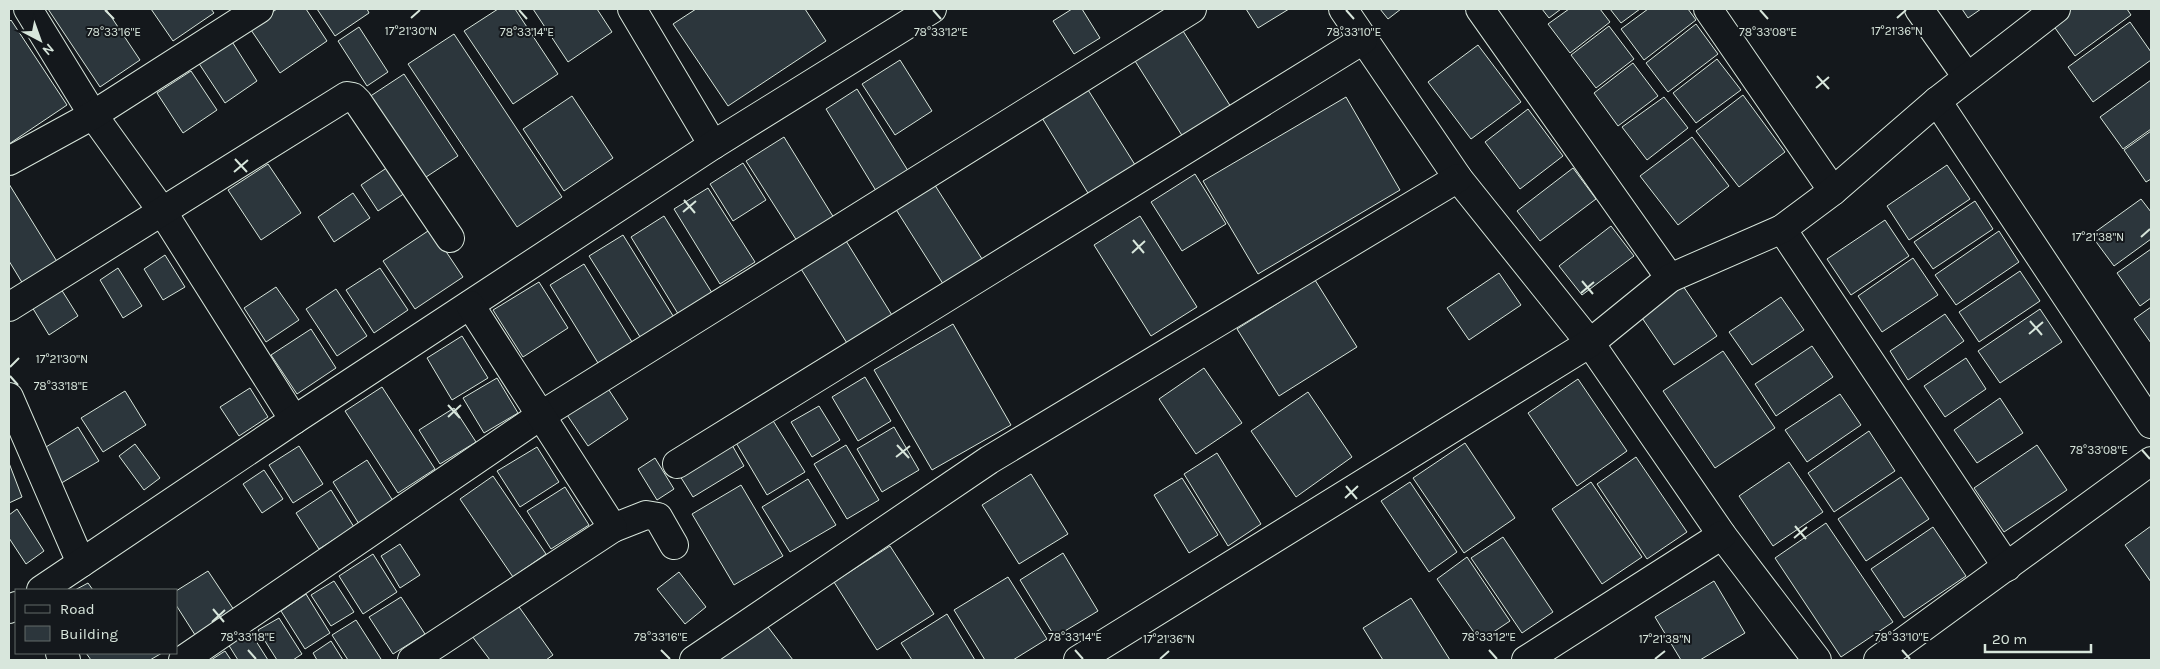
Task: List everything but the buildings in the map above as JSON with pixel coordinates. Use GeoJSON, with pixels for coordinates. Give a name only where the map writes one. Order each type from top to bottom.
{"type":"FeatureCollection","features":[{"type":"Feature","properties":{"kind":"street"},"geometry":{"type":"LineString","coordinates":[[28,9],[93,115],[162,211],[294,420]]}},
{"type":"Feature","properties":{"kind":"street"},"geometry":{"type":"LineString","coordinates":[[9,161],[93,115],[259,9]]}},
{"type":"Feature","properties":{"kind":"street"},"geometry":{"type":"LineString","coordinates":[[632,9],[714,145]]}},
{"type":"Feature","properties":{"kind":"street"},"geometry":{"type":"LineString","coordinates":[[42,589],[294,420],[714,145],[932,9]]}},
{"type":"Feature","properties":{"kind":"street"},"geometry":{"type":"LineString","coordinates":[[183,660],[540,416],[1192,9]]}},
{"type":"Feature","properties":{"kind":"street"},"geometry":{"type":"LineString","coordinates":[[1344,9],[1363,40],[1458,178],[1590,343],[1722,535],[1817,660]]}},
{"type":"Feature","properties":{"kind":"street"},"geometry":{"type":"LineString","coordinates":[[1480,9],[1670,278]]}},
{"type":"Feature","properties":{"kind":"street"},"geometry":{"type":"LineString","coordinates":[[1708,9],[1833,191]]}},
{"type":"Feature","properties":{"kind":"street"},"geometry":{"type":"LineString","coordinates":[[1919,9],[1967,77]]}},
{"type":"Feature","properties":{"kind":"street"},"geometry":{"type":"LineString","coordinates":[[1078,660],[1590,343],[1670,278],[1782,229],[1833,191],[1937,101],[2056,9]]}},
{"type":"Feature","properties":{"kind":"street"},"geometry":{"type":"LineString","coordinates":[[677,464],[1363,40]]}},
{"type":"Feature","properties":{"kind":"street"},"geometry":{"type":"LineString","coordinates":[[9,307],[348,96],[353,97],[358,102],[450,238]]}},
{"type":"Feature","properties":{"kind":"street"},"geometry":{"type":"LineString","coordinates":[[1937,101],[2151,424]]}},
{"type":"Feature","properties":{"kind":"street"},"geometry":{"type":"LineString","coordinates":[[694,660],[989,460],[1458,178]]}},
{"type":"Feature","properties":{"kind":"street"},"geometry":{"type":"LineString","coordinates":[[1782,229],[2007,567]]}},
{"type":"Feature","properties":{"kind":"street"},"geometry":{"type":"LineString","coordinates":[[470,305],[613,528]]}},
{"type":"Feature","properties":{"kind":"street"},"geometry":{"type":"LineString","coordinates":[[9,397],[81,563]]}},
{"type":"Feature","properties":{"kind":"street"},"geometry":{"type":"LineString","coordinates":[[1878,660],[2151,462]]}},
{"type":"Feature","properties":{"kind":"street"},"geometry":{"type":"LineString","coordinates":[[430,656],[613,528],[646,515],[658,517],[674,545]]}},
{"type":"Feature","properties":{"kind":"street"},"geometry":{"type":"LineString","coordinates":[[1526,660],[1722,535]]}}]}
